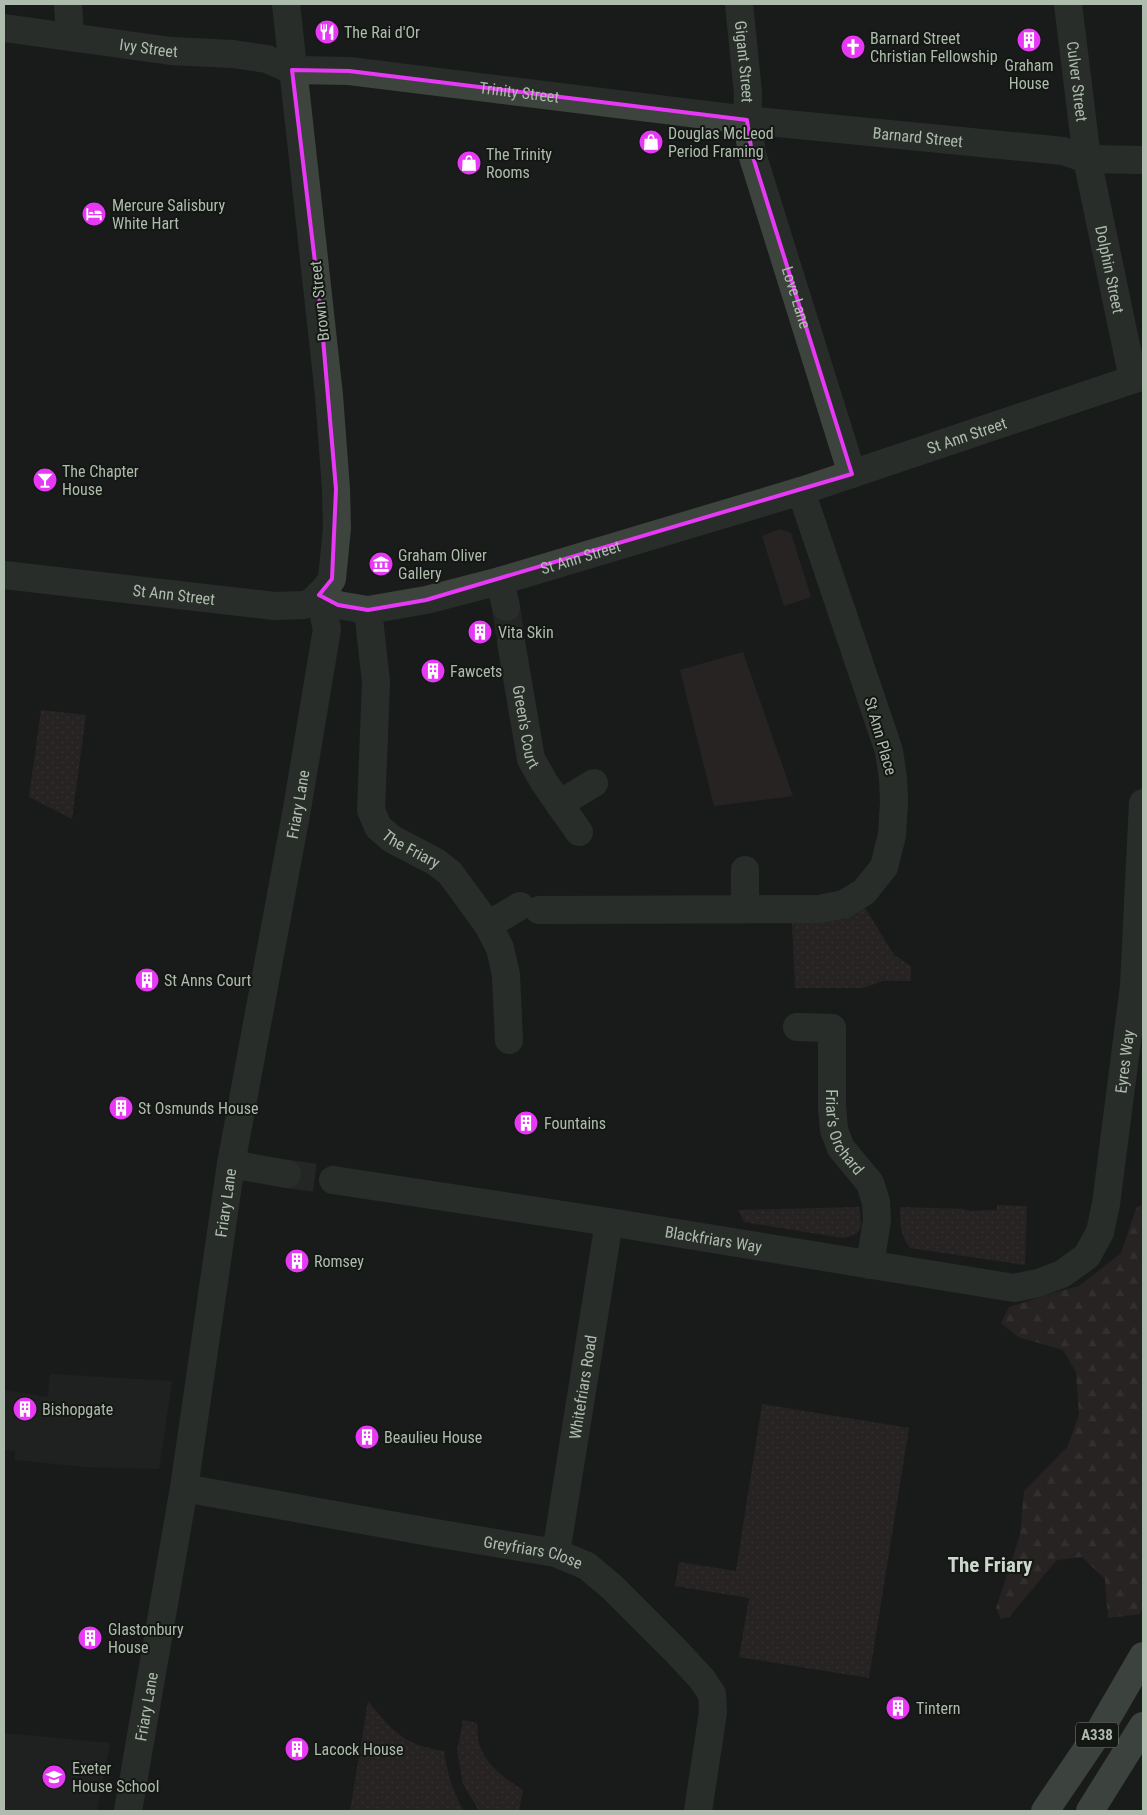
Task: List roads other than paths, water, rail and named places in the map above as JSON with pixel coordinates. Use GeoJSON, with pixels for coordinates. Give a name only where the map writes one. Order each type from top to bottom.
{"type":"FeatureCollection","features":[{"type":"Feature","properties":{"kind":"highway","name":"A338"},"geometry":{"type":"LineString","coordinates":[[1045,1811],[1100,1730],[1143,1656]]}},
{"type":"Feature","properties":{"kind":"highway","name":"A338"},"geometry":{"type":"LineString","coordinates":[[1090,1811],[1143,1726]]}},
{"type":"Feature","properties":{"kind":"street"},"geometry":{"type":"LineString","coordinates":[[68,4],[70,36]]}},
{"type":"Feature","properties":{"kind":"street","name":"Brown Street"},"geometry":{"type":"LineString","coordinates":[[286,4],[320,304],[336,489],[336,528],[332,579],[319,595]]}},
{"type":"Feature","properties":{"kind":"street","name":"Gigant Street"},"geometry":{"type":"LineString","coordinates":[[740,4],[748,93],[747,120]]}},
{"type":"Feature","properties":{"kind":"street","name":"Culver Street"},"geometry":{"type":"LineString","coordinates":[[1068,4],[1087,159]]}},
{"type":"Feature","properties":{"kind":"street","name":"Ivy Street"},"geometry":{"type":"LineString","coordinates":[[4,28],[171,51],[233,54],[267,60],[292,70]]}},
{"type":"Feature","properties":{"kind":"street","name":"Trinity Street"},"geometry":{"type":"LineString","coordinates":[[292,70],[349,71],[747,120]]}},
{"type":"Feature","properties":{"kind":"street","name":"Barnard Street"},"geometry":{"type":"LineString","coordinates":[[747,120],[1063,152],[1087,159],[1143,160]]}},
{"type":"Feature","properties":{"kind":"street","name":"Love Lane"},"geometry":{"type":"LineString","coordinates":[[747,120],[752,154],[852,474]]}},
{"type":"Feature","properties":{"kind":"street","name":"Dolphin Street"},"geometry":{"type":"LineString","coordinates":[[1087,159],[1138,378]]}},
{"type":"Feature","properties":{"kind":"street","name":"St Ann Street"},"geometry":{"type":"LineString","coordinates":[[4,576],[275,606],[304,605],[319,595],[338,605],[368,610],[426,600],[500,581],[801,491],[1138,378]]}},
{"type":"Feature","properties":{"kind":"street","name":"St Ann Place"},"geometry":{"type":"LineString","coordinates":[[488,925],[530,908],[820,910],[844,904],[864,892],[884,867],[892,835],[894,802],[893,778],[888,751],[801,491]]}},
{"type":"Feature","properties":{"kind":"street"},"geometry":{"type":"LineString","coordinates":[[500,581],[506,607]]}},
{"type":"Feature","properties":{"kind":"street","name":"Friary Lane"},"geometry":{"type":"LineString","coordinates":[[128,1811],[184,1488],[231,1164],[297,809],[327,629],[319,595]]}},
{"type":"Feature","properties":{"kind":"street","name":"The Friary"},"geometry":{"type":"LineString","coordinates":[[368,610],[376,682],[371,810],[378,827],[392,839],[436,862],[450,872],[488,925],[500,948],[506,976],[509,1040]]}},
{"type":"Feature","properties":{"kind":"street","name":"Green's Court"},"geometry":{"type":"LineString","coordinates":[[511,642],[532,759],[544,782],[579,832]]}},
{"type":"Feature","properties":{"kind":"street"},"geometry":{"type":"LineString","coordinates":[[559,804],[594,783]]}},
{"type":"Feature","properties":{"kind":"street","name":"Eyres Way"},"geometry":{"type":"LineString","coordinates":[[1087,1256],[1100,1232],[1106,1204],[1134,986],[1143,803]]}},
{"type":"Feature","properties":{"kind":"street"},"geometry":{"type":"LineString","coordinates":[[745,870],[745,910]]}},
{"type":"Feature","properties":{"kind":"street","name":"Friar's Orchard"},"geometry":{"type":"LineString","coordinates":[[797,1027],[832,1028],[832,1106],[834,1130],[841,1148],[870,1183],[876,1202],[877,1220],[870,1265]]}},
{"type":"Feature","properties":{"kind":"street"},"geometry":{"type":"LineString","coordinates":[[231,1164],[287,1174]]}},
{"type":"Feature","properties":{"kind":"street","name":"Blackfriars Way"},"geometry":{"type":"LineString","coordinates":[[333,1180],[609,1222],[1014,1288],[1038,1283],[1062,1274],[1087,1256]]}},
{"type":"Feature","properties":{"kind":"street","name":"Whitefriars Road"},"geometry":{"type":"LineString","coordinates":[[556,1552],[609,1222]]}},
{"type":"Feature","properties":{"kind":"street","name":"Greyfriars Close"},"geometry":{"type":"LineString","coordinates":[[184,1488],[436,1533],[556,1552],[587,1566],[612,1587],[675,1650],[702,1679],[712,1694],[713,1712],[698,1811]]}},
{"type":"Feature","properties":{"kind":"tunnel"},"geometry":{"type":"LineString","coordinates":[[506,607],[511,642]]}},
{"type":"Feature","properties":{"kind":"tunnel"},"geometry":{"type":"LineString","coordinates":[[287,1174],[333,1180]]}},
{"type":"Feature","properties":{"kind":"place","name":"The Rai d'Or"},"geometry":{"type":"Point","coordinates":[327,32]}},
{"type":"Feature","properties":{"kind":"place","name":"Graham House"},"geometry":{"type":"Point","coordinates":[1029,40]}},
{"type":"Feature","properties":{"kind":"place","name":"Barnard Street Christian Fellowship"},"geometry":{"type":"Point","coordinates":[853,47]}},
{"type":"Feature","properties":{"kind":"place","name":"Douglas McLeod Period Framing"},"geometry":{"type":"Point","coordinates":[651,142]}},
{"type":"Feature","properties":{"kind":"place","name":"The Trinity Rooms"},"geometry":{"type":"Point","coordinates":[469,163]}},
{"type":"Feature","properties":{"kind":"place","name":"Mercure Salisbury White Hart"},"geometry":{"type":"Point","coordinates":[94,214]}},
{"type":"Feature","properties":{"kind":"place","name":"The Chapter House"},"geometry":{"type":"Point","coordinates":[45,480]}},
{"type":"Feature","properties":{"kind":"place","name":"Graham Oliver Gallery"},"geometry":{"type":"Point","coordinates":[381,564]}},
{"type":"Feature","properties":{"kind":"place","name":"Vita Skin"},"geometry":{"type":"Point","coordinates":[480,632]}},
{"type":"Feature","properties":{"kind":"place","name":"Fawcets"},"geometry":{"type":"Point","coordinates":[433,671]}},
{"type":"Feature","properties":{"kind":"place","name":"St Anns Court"},"geometry":{"type":"Point","coordinates":[147,980]}},
{"type":"Feature","properties":{"kind":"place","name":"St Osmunds House"},"geometry":{"type":"Point","coordinates":[121,1108]}},
{"type":"Feature","properties":{"kind":"place","name":"Fountains"},"geometry":{"type":"Point","coordinates":[526,1123]}},
{"type":"Feature","properties":{"kind":"place","name":"Romsey"},"geometry":{"type":"Point","coordinates":[297,1261]}},
{"type":"Feature","properties":{"kind":"place","name":"Bishopgate"},"geometry":{"type":"Point","coordinates":[25,1409]}},
{"type":"Feature","properties":{"kind":"place","name":"Beaulieu House"},"geometry":{"type":"Point","coordinates":[367,1437]}},
{"type":"Feature","properties":{"kind":"place","name":"Glastonbury House"},"geometry":{"type":"Point","coordinates":[90,1638]}},
{"type":"Feature","properties":{"kind":"place","name":"Tintern"},"geometry":{"type":"Point","coordinates":[898,1708]}},
{"type":"Feature","properties":{"kind":"place","name":"Lacock House"},"geometry":{"type":"Point","coordinates":[297,1749]}},
{"type":"Feature","properties":{"kind":"place","name":"Exeter House School"},"geometry":{"type":"Point","coordinates":[54,1777]}},
{"type":"Feature","properties":{"kind":"district","name":"The Friary"},"geometry":{"type":"Point","coordinates":[990,1565]}}]}
